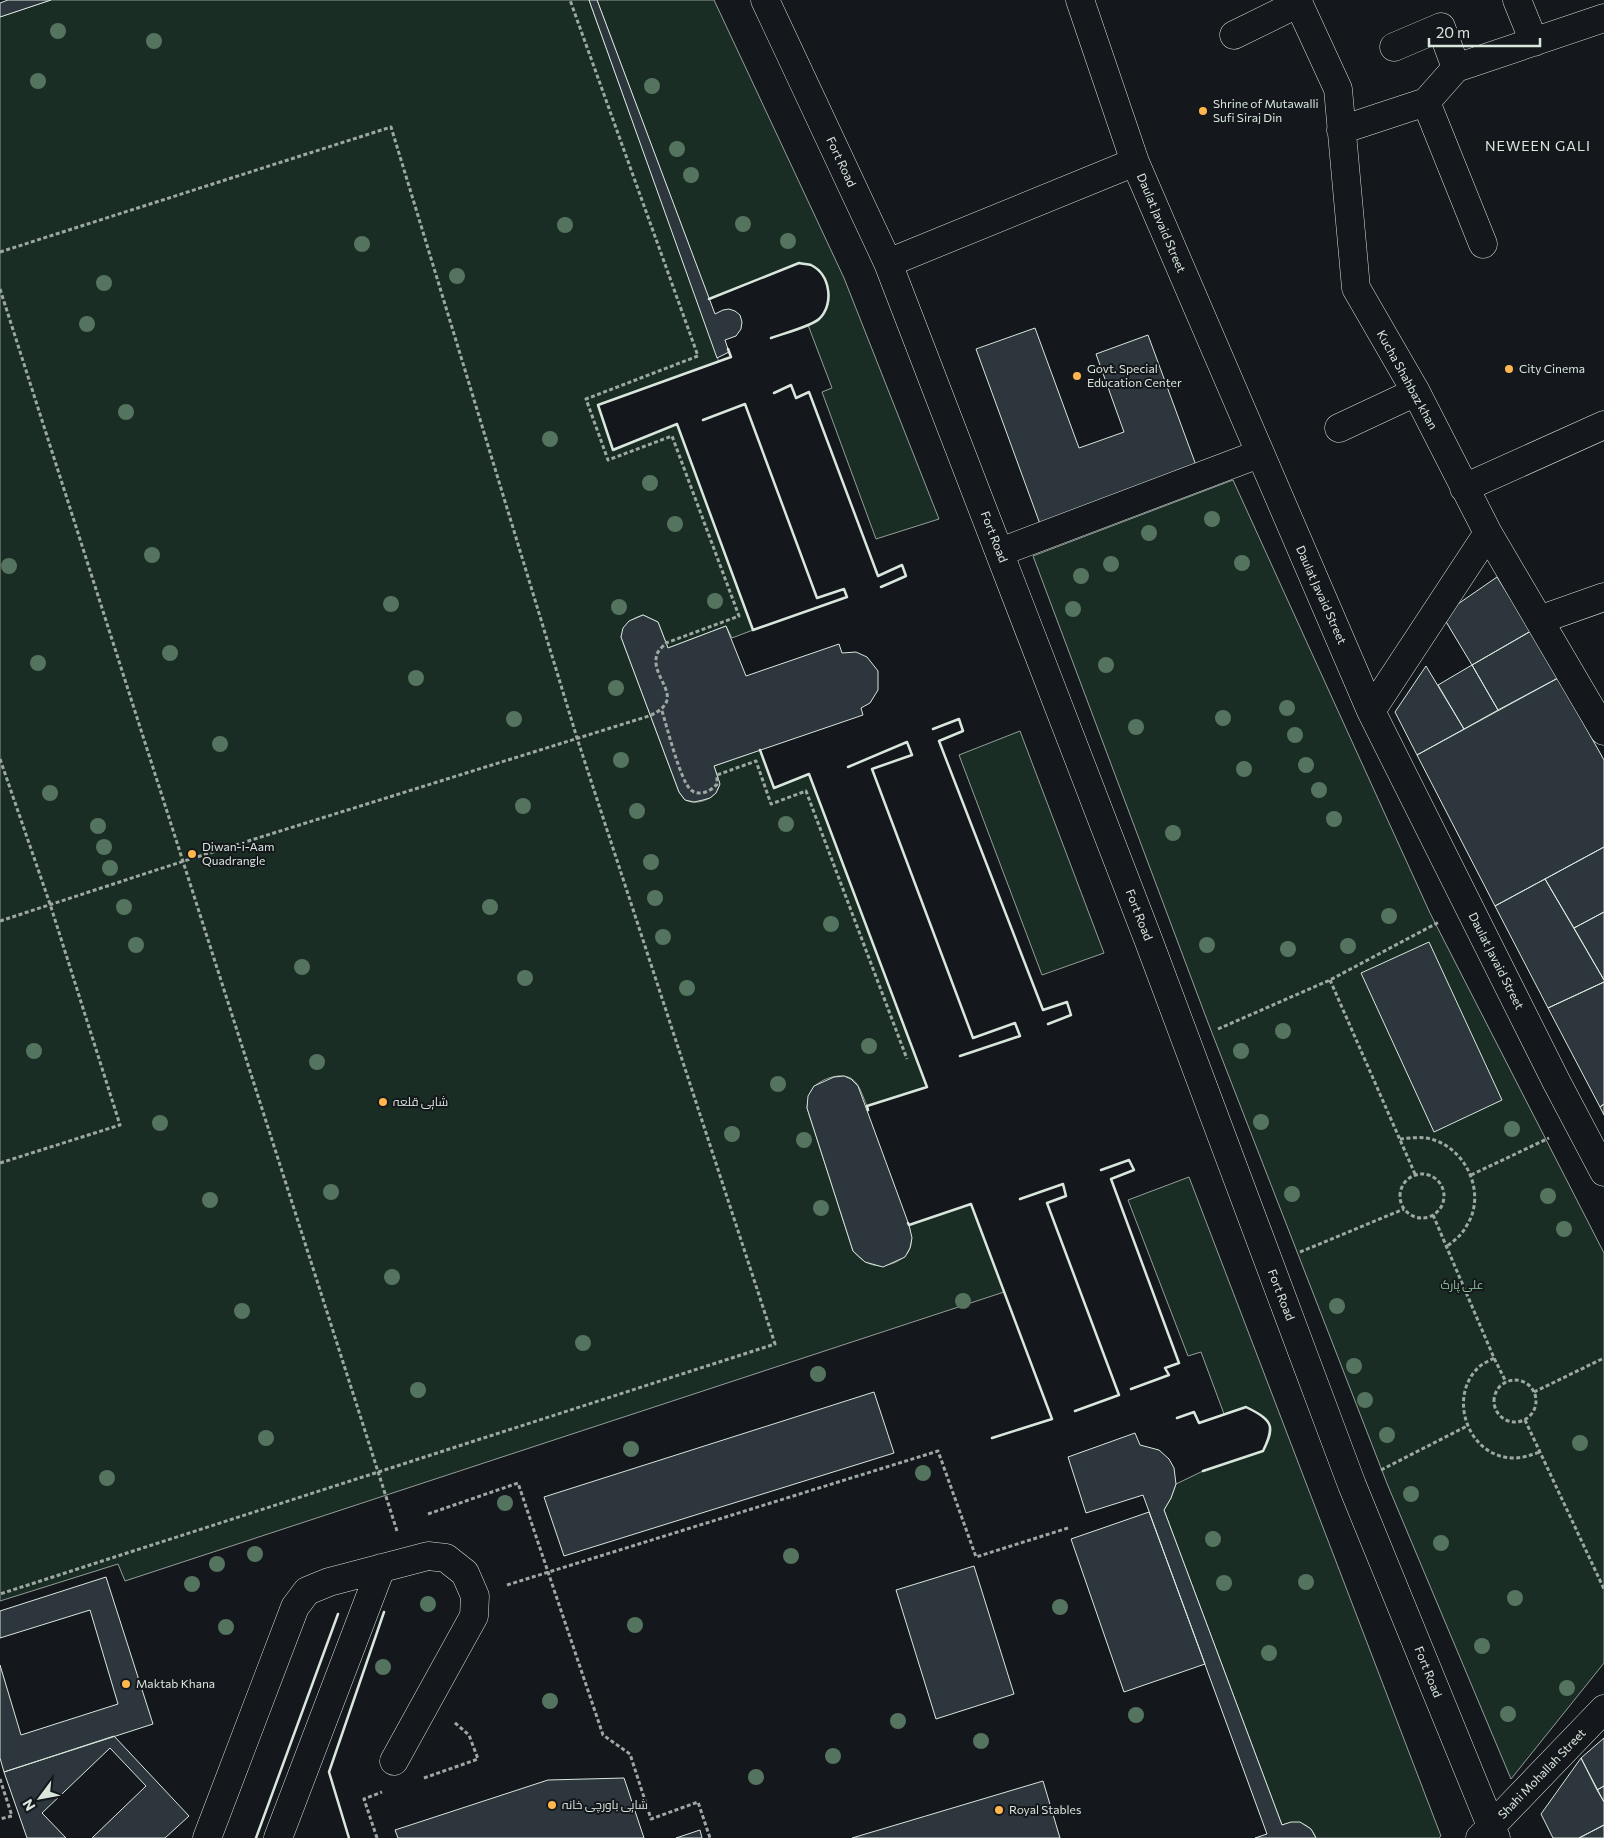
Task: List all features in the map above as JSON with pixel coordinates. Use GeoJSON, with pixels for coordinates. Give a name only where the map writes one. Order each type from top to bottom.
{"type":"FeatureCollection","features":[{"type":"Feature","properties":{"kind":"street","name":"Fort Road"},"geometry":{"type":"LineString","coordinates":[[765,0],[888,263],[1187,1043],[1352,1485],[1489,1834]]}},
{"type":"Feature","properties":{"kind":"street","name":"Daulat Javaid Street"},"geometry":{"type":"LineString","coordinates":[[1080,0],[1135,162],[1371,711],[1604,1172]]}},
{"type":"Feature","properties":{"kind":"street"},"geometry":{"type":"LineString","coordinates":[[1518,0],[1534,42]]}},
{"type":"Feature","properties":{"kind":"street"},"geometry":{"type":"LineString","coordinates":[[1234,35],[1298,2]]}},
{"type":"Feature","properties":{"kind":"street","name":"Kucha Shahbaz khan"},"geometry":{"type":"LineString","coordinates":[[1298,2],[1338,89],[1356,288],[1416,392],[1488,533],[1539,620],[1593,690],[1604,731]]}},
{"type":"Feature","properties":{"kind":"street"},"geometry":{"type":"LineString","coordinates":[[1341,130],[1426,102],[1456,68],[1604,18]]}},
{"type":"Feature","properties":{"kind":"street"},"geometry":{"type":"LineString","coordinates":[[1394,47],[1441,27],[1456,68]]}},
{"type":"Feature","properties":{"kind":"street"},"geometry":{"type":"LineString","coordinates":[[1426,102],[1483,244]]}},
{"type":"Feature","properties":{"kind":"street"},"geometry":{"type":"LineString","coordinates":[[888,263],[1135,162]]}},
{"type":"Feature","properties":{"kind":"street"},"geometry":{"type":"LineString","coordinates":[[1339,428],[1416,392]]}},
{"type":"Feature","properties":{"kind":"street"},"geometry":{"type":"LineString","coordinates":[[1464,488],[1604,425]]}},
{"type":"Feature","properties":{"kind":"street"},"geometry":{"type":"LineString","coordinates":[[1000,552],[1259,454]]}},
{"type":"Feature","properties":{"kind":"street"},"geometry":{"type":"LineString","coordinates":[[1371,711],[1488,533]]}},
{"type":"Feature","properties":{"kind":"street"},"geometry":{"type":"LineString","coordinates":[[1539,620],[1604,597]]}},
{"type":"Feature","properties":{"kind":"street"},"geometry":{"type":"LineString","coordinates":[[207,1838],[295,1607],[307,1591],[329,1582],[394,1564],[428,1556],[446,1558],[465,1573],[475,1596],[474,1616],[394,1761]]}},
{"type":"Feature","properties":{"kind":"street"},"geometry":{"type":"LineString","coordinates":[[278,1838],[394,1564]]}},
{"type":"Feature","properties":{"kind":"street","name":"Shahi Mohallah Street"},"geometry":{"type":"LineString","coordinates":[[1489,1834],[1604,1709]]}},
{"type":"Feature","properties":{"kind":"path"},"geometry":{"type":"LineString","coordinates":[[0,921],[184,861],[662,711],[666,706],[667,696],[656,662],[658,651],[666,643],[739,616],[672,436],[608,460],[586,399],[698,356],[570,0]]}},
{"type":"Feature","properties":{"kind":"path"},"geometry":{"type":"LineString","coordinates":[[0,252],[390,128],[577,738],[775,1344],[0,1594]]}},
{"type":"Feature","properties":{"kind":"path"},"geometry":{"type":"LineString","coordinates":[[0,289],[379,1472],[394,1564]]}},
{"type":"Feature","properties":{"kind":"path"},"geometry":{"type":"LineString","coordinates":[[662,711],[685,781],[694,792],[700,794],[710,790],[716,784],[717,775],[756,761],[771,804],[806,791],[907,1059]]}},
{"type":"Feature","properties":{"kind":"path"},"geometry":{"type":"LineString","coordinates":[[0,759],[50,904],[120,1125],[0,1163]]}},
{"type":"Feature","properties":{"kind":"path"},"geometry":{"type":"LineString","coordinates":[[1187,1043],[1330,980],[1468,906]]}},
{"type":"Feature","properties":{"kind":"path"},"geometry":{"type":"LineString","coordinates":[[1330,980],[1415,1174]]}},
{"type":"Feature","properties":{"kind":"path"},"geometry":{"type":"LineString","coordinates":[[1471,1176],[1578,1123]]}},
{"type":"Feature","properties":{"kind":"path"},"geometry":{"type":"LineString","coordinates":[[1400,1139],[1417,1137],[1434,1140],[1450,1148],[1462,1160],[1471,1176],[1474,1189],[1474,1208],[1468,1224],[1459,1237],[1446,1247]]}},
{"type":"Feature","properties":{"kind":"path"},"geometry":{"type":"LineString","coordinates":[[1415,1174],[1428,1174],[1439,1181],[1444,1193],[1442,1206],[1433,1215],[1422,1218],[1412,1216],[1404,1209],[1400,1200],[1400,1189],[1406,1180],[1415,1174]]}},
{"type":"Feature","properties":{"kind":"path"},"geometry":{"type":"LineString","coordinates":[[1270,1264],[1404,1209]]}},
{"type":"Feature","properties":{"kind":"path"},"geometry":{"type":"LineString","coordinates":[[1433,1215],[1506,1382]]}},
{"type":"Feature","properties":{"kind":"path"},"geometry":{"type":"LineString","coordinates":[[1494,1358],[1480,1366],[1470,1379],[1464,1394],[1463,1410],[1467,1426],[1474,1438],[1484,1448],[1497,1455],[1512,1458],[1526,1457],[1540,1452]]}},
{"type":"Feature","properties":{"kind":"path"},"geometry":{"type":"LineString","coordinates":[[1534,1392],[1604,1358]]}},
{"type":"Feature","properties":{"kind":"path"},"geometry":{"type":"LineString","coordinates":[[1516,1380],[1527,1384],[1534,1392],[1537,1403],[1533,1413],[1525,1420],[1515,1423],[1506,1421],[1499,1415],[1495,1406],[1494,1396],[1506,1382],[1516,1380]]}},
{"type":"Feature","properties":{"kind":"path"},"geometry":{"type":"LineString","coordinates":[[1525,1420],[1604,1589]]}},
{"type":"Feature","properties":{"kind":"path"},"geometry":{"type":"LineString","coordinates":[[1352,1485],[1467,1426]]}},
{"type":"Feature","properties":{"kind":"path"},"geometry":{"type":"LineString","coordinates":[[475,1596],[938,1451],[976,1557],[1068,1528]]}},
{"type":"Feature","properties":{"kind":"path"},"geometry":{"type":"LineString","coordinates":[[428,1514],[518,1483],[603,1735],[630,1754],[651,1819],[698,1802],[710,1838]]}},
{"type":"Feature","properties":{"kind":"path"},"geometry":{"type":"LineString","coordinates":[[0,1780],[12,1816],[0,1819]]}},
{"type":"Feature","properties":{"kind":"green space"},"geometry":{"type":"Polygon","coordinates":[[[51,0],[589,0],[719,362],[598,405],[613,449],[677,424],[753,630],[732,638],[726,626],[668,648],[658,622],[643,615],[629,623],[621,637],[679,792],[684,799],[699,802],[710,798],[719,786],[714,766],[760,750],[774,788],[809,774],[927,1087],[867,1106],[855,1081],[848,1077],[828,1078],[818,1083],[810,1093],[807,1108],[853,1251],[862,1260],[873,1265],[884,1266],[896,1262],[908,1253],[910,1248],[909,1225],[971,1204],[1004,1292],[125,1581],[118,1564],[0,1601],[0,17],[51,0]]]}},
{"type":"Feature","properties":{"kind":"green space"},"geometry":{"type":"Polygon","coordinates":[[[597,0],[714,0],[844,278],[939,519],[876,539],[822,392],[832,388],[808,325],[823,315],[829,298],[827,285],[816,268],[799,263],[709,299],[597,0]]]}},
{"type":"Feature","properties":{"kind":"green space","name":"علی پارک"},"geometry":{"type":"Polygon","coordinates":[[[1233,480],[1430,913],[1604,1253],[1604,1663],[1511,1779],[1388,1486],[1207,1020],[1033,556],[1233,480]]]}},
{"type":"Feature","properties":{"kind":"green space"},"geometry":{"type":"Polygon","coordinates":[[[1020,731],[1104,953],[1042,975],[959,755],[1020,731]]]}},
{"type":"Feature","properties":{"kind":"green space"},"geometry":{"type":"Polygon","coordinates":[[[1189,1177],[1441,1836],[1439,1838],[1316,1838],[1310,1829],[1302,1824],[1282,1825],[1164,1510],[1176,1484],[1203,1471],[1263,1451],[1270,1429],[1266,1420],[1246,1407],[1224,1414],[1201,1352],[1188,1356],[1128,1200],[1189,1177]]]}},
{"type":"Feature","properties":{"kind":"building"},"geometry":{"type":"Polygon","coordinates":[[[8,0],[51,0],[0,17],[0,3],[8,0]]]}},
{"type":"Feature","properties":{"kind":"building"},"geometry":{"type":"Polygon","coordinates":[[[589,0],[597,0],[715,314],[729,309],[740,315],[741,329],[736,336],[725,340],[729,352],[717,358],[589,0]]]}},
{"type":"Feature","properties":{"kind":"building"},"geometry":{"type":"Polygon","coordinates":[[[1035,328],[1079,448],[1124,432],[1096,354],[1148,335],[1197,468],[1040,524],[976,349],[1035,328]]]}},
{"type":"Feature","properties":{"kind":"building"},"geometry":{"type":"Polygon","coordinates":[[[1497,577],[1531,631],[1472,665],[1442,615],[1497,577]]]}},
{"type":"Feature","properties":{"kind":"building"},"geometry":{"type":"Polygon","coordinates":[[[643,615],[658,622],[668,648],[726,626],[746,676],[839,644],[842,653],[856,652],[867,657],[878,671],[878,690],[870,703],[861,708],[863,715],[714,766],[720,784],[716,793],[710,798],[703,800],[694,802],[685,800],[679,792],[621,637],[623,628],[629,621],[643,615]]]}},
{"type":"Feature","properties":{"kind":"building"},"geometry":{"type":"Polygon","coordinates":[[[1531,631],[1558,678],[1498,710],[1472,665],[1531,631]]]}},
{"type":"Feature","properties":{"kind":"building"},"geometry":{"type":"Polygon","coordinates":[[[1472,665],[1498,710],[1464,729],[1438,685],[1472,665]]]}},
{"type":"Feature","properties":{"kind":"building"},"geometry":{"type":"Polygon","coordinates":[[[1426,666],[1464,729],[1417,755],[1395,712],[1426,666]]]}},
{"type":"Feature","properties":{"kind":"building"},"geometry":{"type":"Polygon","coordinates":[[[1558,678],[1604,760],[1604,847],[1495,906],[1417,755],[1558,678]]]}},
{"type":"Feature","properties":{"kind":"building"},"geometry":{"type":"Polygon","coordinates":[[[1604,847],[1604,912],[1574,928],[1545,879],[1604,847]]]}},
{"type":"Feature","properties":{"kind":"building"},"geometry":{"type":"Polygon","coordinates":[[[1545,879],[1604,980],[1604,982],[1548,1008],[1495,906],[1545,879]]]}},
{"type":"Feature","properties":{"kind":"building"},"geometry":{"type":"Polygon","coordinates":[[[1604,912],[1604,980],[1574,928],[1604,912]]]}},
{"type":"Feature","properties":{"kind":"building"},"geometry":{"type":"Polygon","coordinates":[[[1429,942],[1502,1100],[1434,1132],[1361,973],[1429,942]]]}},
{"type":"Feature","properties":{"kind":"building"},"geometry":{"type":"Polygon","coordinates":[[[1604,982],[1604,1104],[1600,1107],[1548,1008],[1604,982]]]}},
{"type":"Feature","properties":{"kind":"building"},"geometry":{"type":"Polygon","coordinates":[[[844,1076],[851,1079],[858,1086],[909,1225],[912,1238],[910,1248],[905,1257],[883,1267],[865,1262],[853,1251],[807,1108],[808,1096],[814,1086],[834,1077],[844,1076]]]}},
{"type":"Feature","properties":{"kind":"building"},"geometry":{"type":"Polygon","coordinates":[[[1604,1104],[1604,1115],[1600,1107],[1604,1104]]]}},
{"type":"Feature","properties":{"kind":"building"},"geometry":{"type":"Polygon","coordinates":[[[874,1392],[894,1453],[564,1556],[544,1497],[874,1392]]]}},
{"type":"Feature","properties":{"kind":"building"},"geometry":{"type":"Polygon","coordinates":[[[1135,1433],[1140,1445],[1159,1450],[1169,1459],[1174,1468],[1176,1484],[1164,1510],[1282,1825],[1300,1822],[1311,1829],[1316,1838],[1255,1838],[1267,1834],[1143,1495],[1086,1513],[1068,1457],[1135,1433]]]}},
{"type":"Feature","properties":{"kind":"building"},"geometry":{"type":"Polygon","coordinates":[[[1149,1512],[1205,1664],[1124,1692],[1071,1539],[1149,1512]]]}},
{"type":"Feature","properties":{"kind":"building"},"geometry":{"type":"Polygon","coordinates":[[[974,1566],[1014,1694],[936,1719],[896,1590],[974,1566]]]}},
{"type":"Feature","properties":{"kind":"building","name":"Maktab Khana"},"geometry":{"type":"Polygon","coordinates":[[[106,1577],[153,1724],[4,1772],[0,1758],[0,1665],[21,1735],[118,1704],[90,1610],[0,1638],[0,1611],[106,1577]]]}},
{"type":"Feature","properties":{"kind":"building"},"geometry":{"type":"Polygon","coordinates":[[[114,1736],[189,1816],[165,1838],[92,1838],[146,1786],[110,1748],[42,1813],[66,1838],[27,1838],[4,1772],[114,1736]]]}},
{"type":"Feature","properties":{"kind":"building"},"geometry":{"type":"Polygon","coordinates":[[[1604,1738],[1604,1786],[1597,1790],[1581,1758],[1604,1738]]]}},
{"type":"Feature","properties":{"kind":"building"},"geometry":{"type":"Polygon","coordinates":[[[1581,1758],[1604,1802],[1604,1825],[1579,1838],[1553,1838],[1541,1814],[1581,1758]]]}},
{"type":"Feature","properties":{"kind":"building","name":"شاہی باورچی خانہ"},"geometry":{"type":"Polygon","coordinates":[[[624,1778],[644,1838],[398,1838],[395,1830],[548,1780],[624,1778]]]}},
{"type":"Feature","properties":{"kind":"building","name":"Royal Stables"},"geometry":{"type":"Polygon","coordinates":[[[1043,1781],[1060,1838],[852,1838],[1043,1781]]]}},
{"type":"Feature","properties":{"kind":"building"},"geometry":{"type":"Polygon","coordinates":[[[1604,1786],[1604,1802],[1597,1790],[1604,1786]]]}},
{"type":"Feature","properties":{"kind":"building"},"geometry":{"type":"Polygon","coordinates":[[[1604,1825],[1604,1838],[1579,1838],[1604,1825]]]}},
{"type":"Feature","properties":{"kind":"building"},"geometry":{"type":"Polygon","coordinates":[[[700,1830],[702,1838],[676,1838],[700,1830]]]}},
{"type":"Feature","properties":{"kind":"wall"},"geometry":{"type":"LineString","coordinates":[[709,299],[799,263],[811,265],[823,276],[828,290],[827,306],[824,313],[815,322],[771,338]]}},
{"type":"Feature","properties":{"kind":"wall"},"geometry":{"type":"LineString","coordinates":[[703,420],[745,404],[817,598],[844,589],[847,597],[753,630],[677,424],[613,450],[598,405],[731,357],[728,349]]}},
{"type":"Feature","properties":{"kind":"wall"},"geometry":{"type":"LineString","coordinates":[[774,393],[791,385],[796,398],[809,392],[878,576],[902,565],[906,576],[881,587]]}},
{"type":"Feature","properties":{"kind":"wall"},"geometry":{"type":"LineString","coordinates":[[933,729],[959,719],[963,731],[939,741],[1043,1010],[1067,1002],[1071,1015],[1048,1024]]}},
{"type":"Feature","properties":{"kind":"wall"},"geometry":{"type":"LineString","coordinates":[[848,767],[907,742],[912,755],[872,769],[973,1038],[1015,1023],[1020,1036],[960,1056]]}},
{"type":"Feature","properties":{"kind":"wall"},"geometry":{"type":"LineString","coordinates":[[760,750],[774,788],[809,774],[927,1087],[867,1106],[868,1110]]}},
{"type":"Feature","properties":{"kind":"wall"},"geometry":{"type":"LineString","coordinates":[[1101,1170],[1129,1160],[1134,1170],[1111,1179],[1179,1363],[1165,1368],[1169,1375],[1131,1389]]}},
{"type":"Feature","properties":{"kind":"wall"},"geometry":{"type":"LineString","coordinates":[[1020,1199],[1063,1184],[1066,1196],[1047,1203],[1119,1395],[1075,1411]]}},
{"type":"Feature","properties":{"kind":"wall"},"geometry":{"type":"LineString","coordinates":[[908,1223],[909,1225],[971,1204],[1052,1419],[992,1438]]}},
{"type":"Feature","properties":{"kind":"wall"},"geometry":{"type":"LineString","coordinates":[[1177,1418],[1194,1412],[1199,1423],[1246,1407],[1261,1416],[1269,1424],[1269,1435],[1263,1451],[1203,1471]]}},
{"type":"Feature","properties":{"kind":"wall"},"geometry":{"type":"LineString","coordinates":[[349,1838],[329,1772],[384,1612]]}},
{"type":"Feature","properties":{"kind":"wall"},"geometry":{"type":"LineString","coordinates":[[256,1838],[338,1614]]}},
{"type":"Feature","properties":{"kind":"place","name":"Shrine of Mutawalli Sufi Siraj Din"},"geometry":{"type":"Point","coordinates":[1203,111]}},
{"type":"Feature","properties":{"kind":"place","name":"City Cinema"},"geometry":{"type":"Point","coordinates":[1509,369]}},
{"type":"Feature","properties":{"kind":"place","name":"Govt. Special Education Center"},"geometry":{"type":"Point","coordinates":[1077,376]}},
{"type":"Feature","properties":{"kind":"place","name":"Diwan-i-Aam Quadrangle"},"geometry":{"type":"Point","coordinates":[192,854]}},
{"type":"Feature","properties":{"kind":"place","name":"شاہی قلعہ"},"geometry":{"type":"Point","coordinates":[383,1102]}},
{"type":"Feature","properties":{"kind":"place","name":"Maktab Khana"},"geometry":{"type":"Point","coordinates":[126,1684]}},
{"type":"Feature","properties":{"kind":"place","name":"شاہی باورچی خانہ"},"geometry":{"type":"Point","coordinates":[552,1805]}},
{"type":"Feature","properties":{"kind":"place","name":"Royal Stables"},"geometry":{"type":"Point","coordinates":[999,1810]}},
{"type":"Feature","properties":{"kind":"district","name":"NEWEEN GALI"},"geometry":{"type":"Point","coordinates":[1538,146]}}]}
